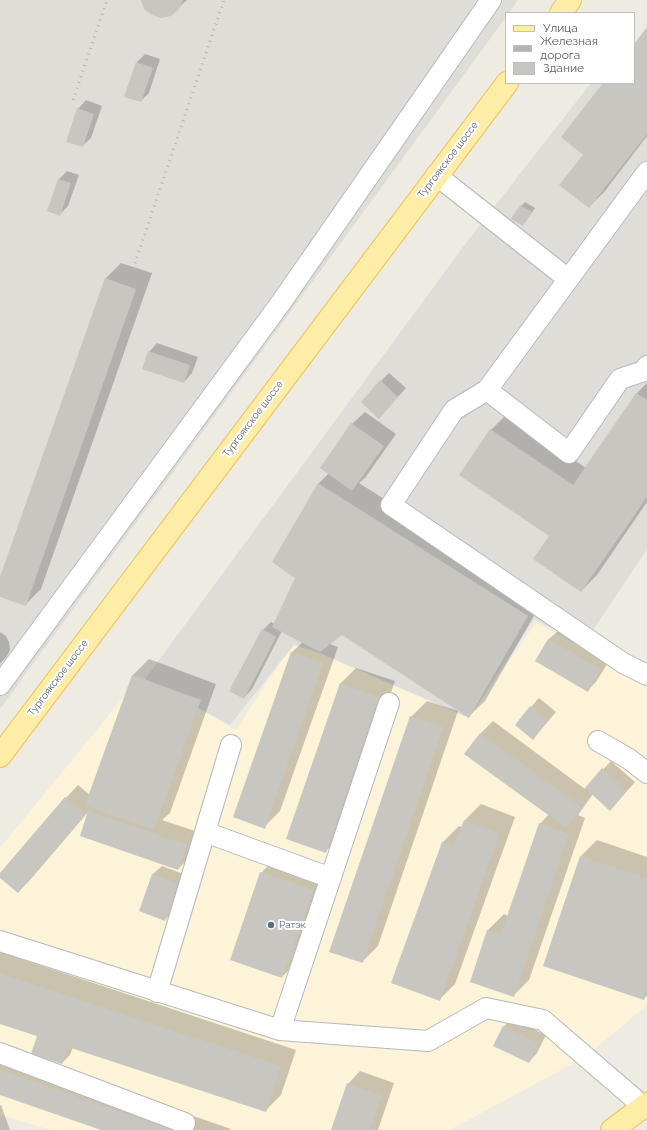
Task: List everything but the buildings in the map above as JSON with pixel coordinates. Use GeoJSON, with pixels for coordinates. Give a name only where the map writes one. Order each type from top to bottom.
{"type":"FeatureCollection","features":[{"type":"Feature","properties":{"kind":"main road"},"geometry":{"type":"LineString","coordinates":[[561,12],[570,0]]}},
{"type":"Feature","properties":{"kind":"main road","name":"Тургоякское шоссе"},"geometry":{"type":"LineString","coordinates":[[0,756],[436,175],[506,84]]}},
{"type":"Feature","properties":{"kind":"main road"},"geometry":{"type":"LineString","coordinates":[[612,1130],[646,1106]]}},
{"type":"Feature","properties":{"kind":"lane"},"geometry":{"type":"LineString","coordinates":[[0,686],[280,304],[491,0]]}},
{"type":"Feature","properties":{"kind":"lane"},"geometry":{"type":"LineString","coordinates":[[647,172],[487,390],[454,410],[391,505],[624,663],[647,674]]}},
{"type":"Feature","properties":{"kind":"lane"},"geometry":{"type":"LineString","coordinates":[[436,175],[568,279]]}},
{"type":"Feature","properties":{"kind":"lane"},"geometry":{"type":"LineString","coordinates":[[487,390],[569,453],[620,379],[644,371],[647,366]]}},
{"type":"Feature","properties":{"kind":"lane"},"geometry":{"type":"LineString","coordinates":[[280,1030],[389,703]]}},
{"type":"Feature","properties":{"kind":"lane"},"geometry":{"type":"LineString","coordinates":[[598,741],[629,759],[647,774]]}},
{"type":"Feature","properties":{"kind":"lane"},"geometry":{"type":"LineString","coordinates":[[157,992],[231,745]]}},
{"type":"Feature","properties":{"kind":"lane"},"geometry":{"type":"LineString","coordinates":[[205,832],[331,878]]}},
{"type":"Feature","properties":{"kind":"lane"},"geometry":{"type":"LineString","coordinates":[[0,942],[280,1030],[428,1041],[486,1008],[536,1018],[543,1020],[646,1106]]}},
{"type":"Feature","properties":{"kind":"lane"},"geometry":{"type":"LineString","coordinates":[[0,1053],[185,1123]]}},
{"type":"Feature","properties":{"kind":"shaded area"},"geometry":{"type":"Polygon","coordinates":[[[0,0],[518,0],[510,12],[505,12],[505,18],[0,709],[0,0]]]}},
{"type":"Feature","properties":{"kind":"shaded area"},"geometry":{"type":"Polygon","coordinates":[[[590,84],[622,84],[647,103],[647,549],[583,645],[534,619],[469,718],[320,653],[294,645],[230,725],[145,679],[469,239],[590,84]]]}},
{"type":"Feature","properties":{"kind":"shaded area"},"geometry":{"type":"Polygon","coordinates":[[[536,623],[647,683],[647,1005],[585,1057],[450,1130],[51,1130],[0,1115],[0,848],[141,676],[236,730],[293,642],[469,718],[536,623]]]}},
{"type":"Feature","properties":{"kind":"railway"},"geometry":{"type":"LineString","coordinates":[[73,100],[107,0]]}},
{"type":"Feature","properties":{"kind":"railway"},"geometry":{"type":"LineString","coordinates":[[133,269],[224,0]]}},
{"type":"Feature","properties":{"kind":"place","name":"Ратэк"},"geometry":{"type":"Point","coordinates":[271,925]}}]}
